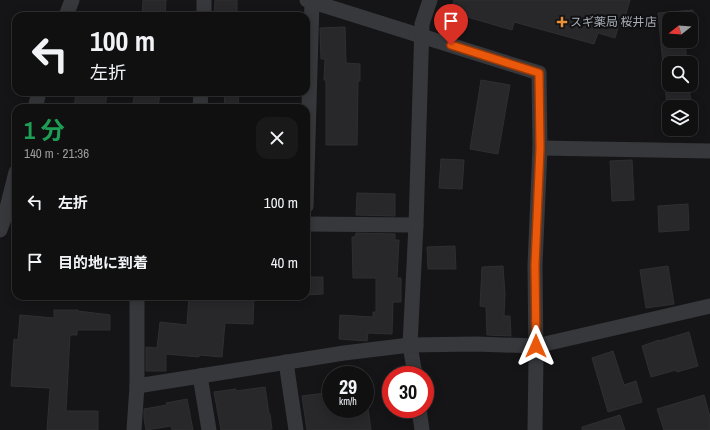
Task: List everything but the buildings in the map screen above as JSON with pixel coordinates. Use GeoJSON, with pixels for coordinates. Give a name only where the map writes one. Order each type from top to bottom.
{"type":"FeatureCollection","features":[{"type":"Feature","properties":{"kind":"street"},"geometry":{"type":"LineString","coordinates":[[68,12],[72,0]]}},
{"type":"Feature","properties":{"kind":"street"},"geometry":{"type":"LineString","coordinates":[[204,0],[204,12]]}},
{"type":"Feature","properties":{"kind":"street"},"geometry":{"type":"LineString","coordinates":[[414,366],[410,345],[416,225],[422,24],[430,0]]}},
{"type":"Feature","properties":{"kind":"street"},"geometry":{"type":"LineString","coordinates":[[309,12],[309,1],[422,35],[539,73],[540,148],[535,265],[535,430]]}},
{"type":"Feature","properties":{"kind":"street"},"geometry":{"type":"LineString","coordinates":[[540,148],[710,151]]}},
{"type":"Feature","properties":{"kind":"street"},"geometry":{"type":"LineString","coordinates":[[7,221],[12,194]]}},
{"type":"Feature","properties":{"kind":"street"},"geometry":{"type":"LineString","coordinates":[[310,224],[416,225]]}},
{"type":"Feature","properties":{"kind":"street"},"geometry":{"type":"LineString","coordinates":[[134,430],[137,386],[137,300]]}},
{"type":"Feature","properties":{"kind":"street"},"geometry":{"type":"LineString","coordinates":[[137,386],[344,352],[410,345],[476,344],[536,346],[710,306]]}},
{"type":"Feature","properties":{"kind":"street"},"geometry":{"type":"LineString","coordinates":[[286,362],[296,430]]}},
{"type":"Feature","properties":{"kind":"street"},"geometry":{"type":"LineString","coordinates":[[200,376],[209,430]]}},
{"type":"Feature","properties":{"kind":"street"},"geometry":{"type":"LineString","coordinates":[[421,418],[422,430]]}},
{"type":"Feature","properties":{"kind":"place","name":"スギ薬局 桜井店"},"geometry":{"type":"Point","coordinates":[562,22]}},
{"type":"Feature","properties":{"kind":"route"},"geometry":{"type":"LineString","coordinates":[[451,45],[539,73],[540,148],[535,265],[536,346]]}}]}
